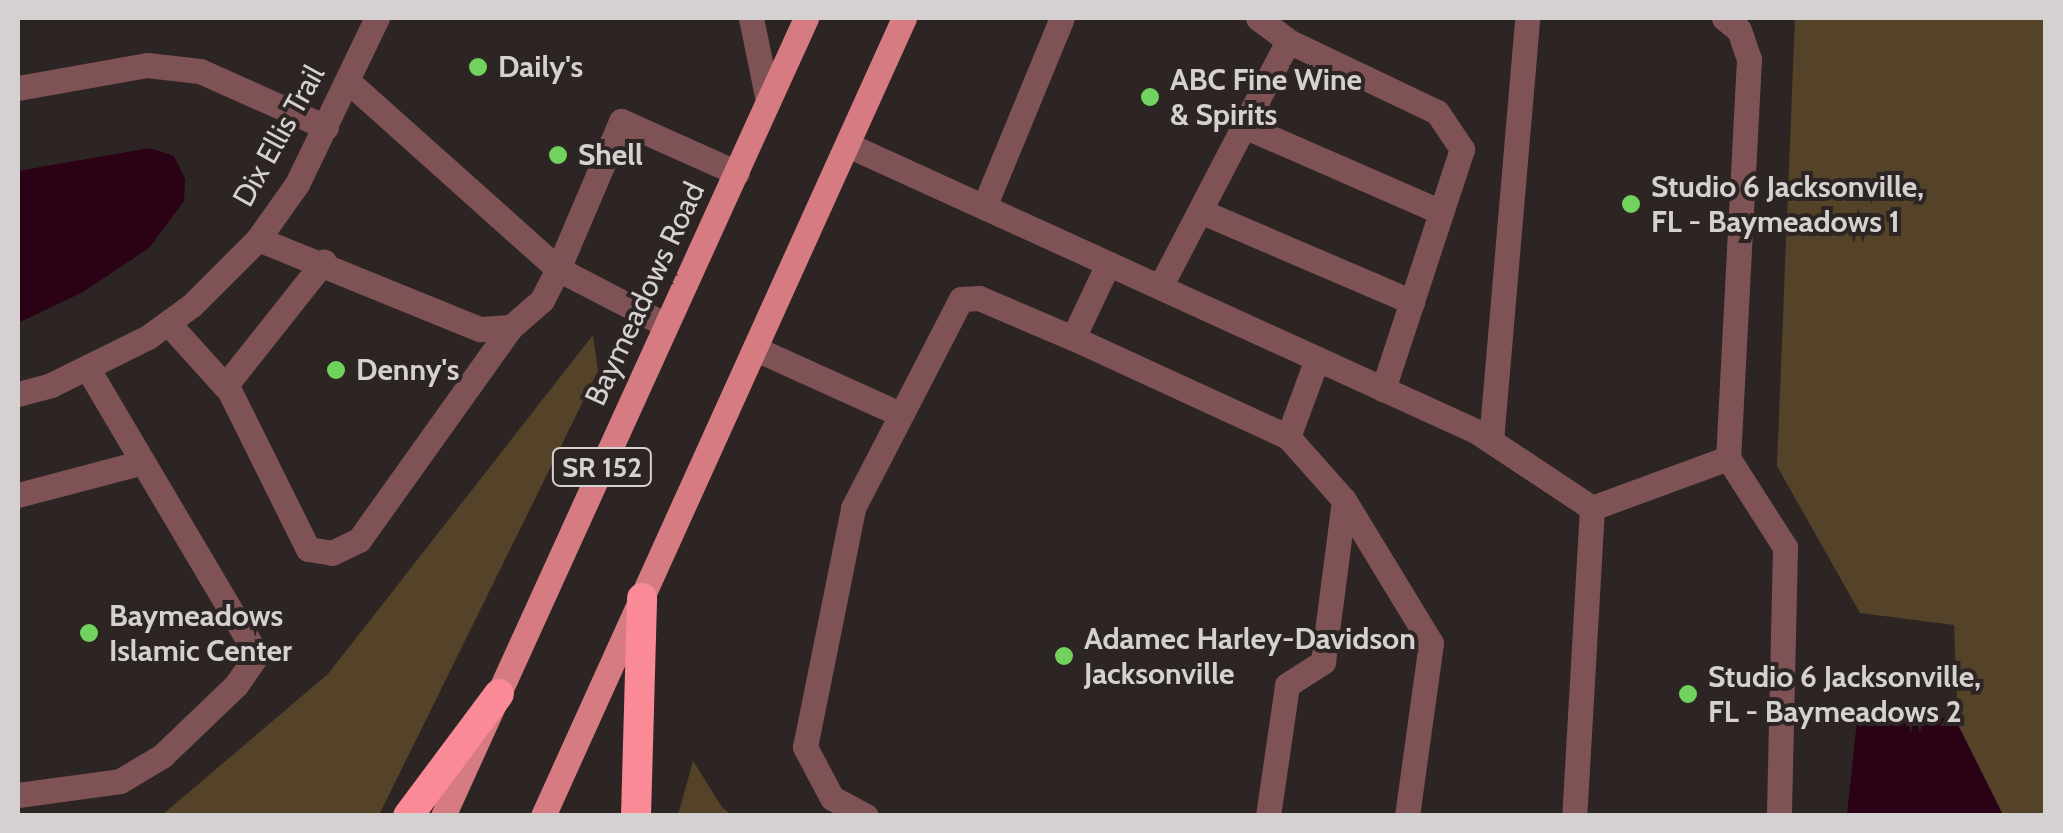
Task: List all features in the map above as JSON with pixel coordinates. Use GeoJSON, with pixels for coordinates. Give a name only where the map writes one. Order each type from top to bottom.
{"type":"FeatureCollection","features":[{"type":"Feature","properties":{"kind":"highway"},"geometry":{"type":"LineString","coordinates":[[636,816],[642,598]]}},
{"type":"Feature","properties":{"kind":"highway"},"geometry":{"type":"LineString","coordinates":[[408,816],[499,694]]}},
{"type":"Feature","properties":{"kind":"main road","name":"Baymeadows Road"},"geometry":{"type":"LineString","coordinates":[[444,816],[806,18]]}},
{"type":"Feature","properties":{"kind":"main road","name":"SR 152"},"geometry":{"type":"LineString","coordinates":[[543,816],[904,18]]}},
{"type":"Feature","properties":{"kind":"street","name":"Dix Ellis Trail"},"geometry":{"type":"LineString","coordinates":[[18,394],[88,369],[168,323],[258,239],[326,126],[377,18]]}},
{"type":"Feature","properties":{"kind":"street"},"geometry":{"type":"LineString","coordinates":[[751,18],[765,110]]}},
{"type":"Feature","properties":{"kind":"street"},"geometry":{"type":"LineString","coordinates":[[984,207],[1062,18]]}},
{"type":"Feature","properties":{"kind":"street"},"geometry":{"type":"LineString","coordinates":[[1258,18],[1288,41],[1437,112],[1462,149],[1383,389]]}},
{"type":"Feature","properties":{"kind":"street"},"geometry":{"type":"LineString","coordinates":[[1491,440],[1527,18]]}},
{"type":"Feature","properties":{"kind":"street"},"geometry":{"type":"LineString","coordinates":[[1724,18],[1739,30],[1748,59],[1728,458],[1785,547],[1779,816]]}},
{"type":"Feature","properties":{"kind":"street"},"geometry":{"type":"LineString","coordinates":[[1160,288],[1288,41]]}},
{"type":"Feature","properties":{"kind":"street"},"geometry":{"type":"LineString","coordinates":[[18,88],[147,65],[200,70],[326,126]]}},
{"type":"Feature","properties":{"kind":"street"},"geometry":{"type":"LineString","coordinates":[[348,81],[558,269],[666,325]]}},
{"type":"Feature","properties":{"kind":"street"},"geometry":{"type":"LineString","coordinates":[[168,323],[226,384],[308,549],[332,554],[360,540],[511,326],[542,300],[621,121],[737,174]]}},
{"type":"Feature","properties":{"kind":"street"},"geometry":{"type":"LineString","coordinates":[[1244,126],[1441,212]]}},
{"type":"Feature","properties":{"kind":"street"},"geometry":{"type":"LineString","coordinates":[[848,145],[1491,440],[1592,508]]}},
{"type":"Feature","properties":{"kind":"street"},"geometry":{"type":"LineString","coordinates":[[1200,212],[1412,302]]}},
{"type":"Feature","properties":{"kind":"street"},"geometry":{"type":"LineString","coordinates":[[258,239],[324,261],[480,329],[511,326]]}},
{"type":"Feature","properties":{"kind":"street"},"geometry":{"type":"LineString","coordinates":[[226,384],[324,261]]}},
{"type":"Feature","properties":{"kind":"street"},"geometry":{"type":"LineString","coordinates":[[1074,338],[1108,264]]}},
{"type":"Feature","properties":{"kind":"street"},"geometry":{"type":"LineString","coordinates":[[866,816],[832,798],[805,748],[854,508],[961,299],[979,298],[1288,437],[1344,500],[1431,643],[1407,816]]}},
{"type":"Feature","properties":{"kind":"street"},"geometry":{"type":"LineString","coordinates":[[756,348],[900,414]]}},
{"type":"Feature","properties":{"kind":"street"},"geometry":{"type":"LineString","coordinates":[[1288,437],[1317,359]]}},
{"type":"Feature","properties":{"kind":"street"},"geometry":{"type":"LineString","coordinates":[[18,795],[120,781],[162,756],[236,686],[257,655],[88,369]]}},
{"type":"Feature","properties":{"kind":"street"},"geometry":{"type":"LineString","coordinates":[[1592,508],[1728,458]]}},
{"type":"Feature","properties":{"kind":"street"},"geometry":{"type":"LineString","coordinates":[[18,495],[143,462]]}},
{"type":"Feature","properties":{"kind":"street"},"geometry":{"type":"LineString","coordinates":[[1268,816],[1287,686],[1324,662],[1344,500]]}},
{"type":"Feature","properties":{"kind":"street"},"geometry":{"type":"LineString","coordinates":[[1574,816],[1592,508]]}},
{"type":"Feature","properties":{"kind":"shaded area"},"geometry":{"type":"Polygon","coordinates":[[[1795,18],[2045,18],[2045,815],[2003,815],[1958,725],[1954,625],[1860,613],[1777,466],[1795,18]]]}},
{"type":"Feature","properties":{"kind":"shaded area"},"geometry":{"type":"Polygon","coordinates":[[[150,148],[174,156],[185,179],[184,201],[149,248],[83,292],[18,323],[18,171],[150,148]]]}},
{"type":"Feature","properties":{"kind":"shaded area"},"geometry":{"type":"Polygon","coordinates":[[[593,335],[598,371],[379,815],[162,815],[328,674],[593,335]]]}},
{"type":"Feature","properties":{"kind":"shaded area"},"geometry":{"type":"Polygon","coordinates":[[[1870,710],[1935,714],[1958,725],[2003,815],[1847,815],[1857,720],[1870,710]]]}},
{"type":"Feature","properties":{"kind":"shaded area"},"geometry":{"type":"Polygon","coordinates":[[[693,761],[722,807],[731,815],[678,815],[693,761]]]}},
{"type":"Feature","properties":{"kind":"place","name":"Daily's"},"geometry":{"type":"Point","coordinates":[478,67]}},
{"type":"Feature","properties":{"kind":"place","name":"ABC Fine Wine & Spirits"},"geometry":{"type":"Point","coordinates":[1150,97]}},
{"type":"Feature","properties":{"kind":"place","name":"Shell"},"geometry":{"type":"Point","coordinates":[558,155]}},
{"type":"Feature","properties":{"kind":"place","name":"Studio 6 Jacksonville, FL - Baymeadows 1"},"geometry":{"type":"Point","coordinates":[1631,204]}},
{"type":"Feature","properties":{"kind":"place","name":"Denny's"},"geometry":{"type":"Point","coordinates":[336,370]}},
{"type":"Feature","properties":{"kind":"place","name":"Baymeadows Islamic Center"},"geometry":{"type":"Point","coordinates":[89,633]}},
{"type":"Feature","properties":{"kind":"place","name":"Adamec Harley-Davidson Jacksonville"},"geometry":{"type":"Point","coordinates":[1064,656]}},
{"type":"Feature","properties":{"kind":"place","name":"Studio 6 Jacksonville, FL - Baymeadows 2"},"geometry":{"type":"Point","coordinates":[1688,694]}}]}
